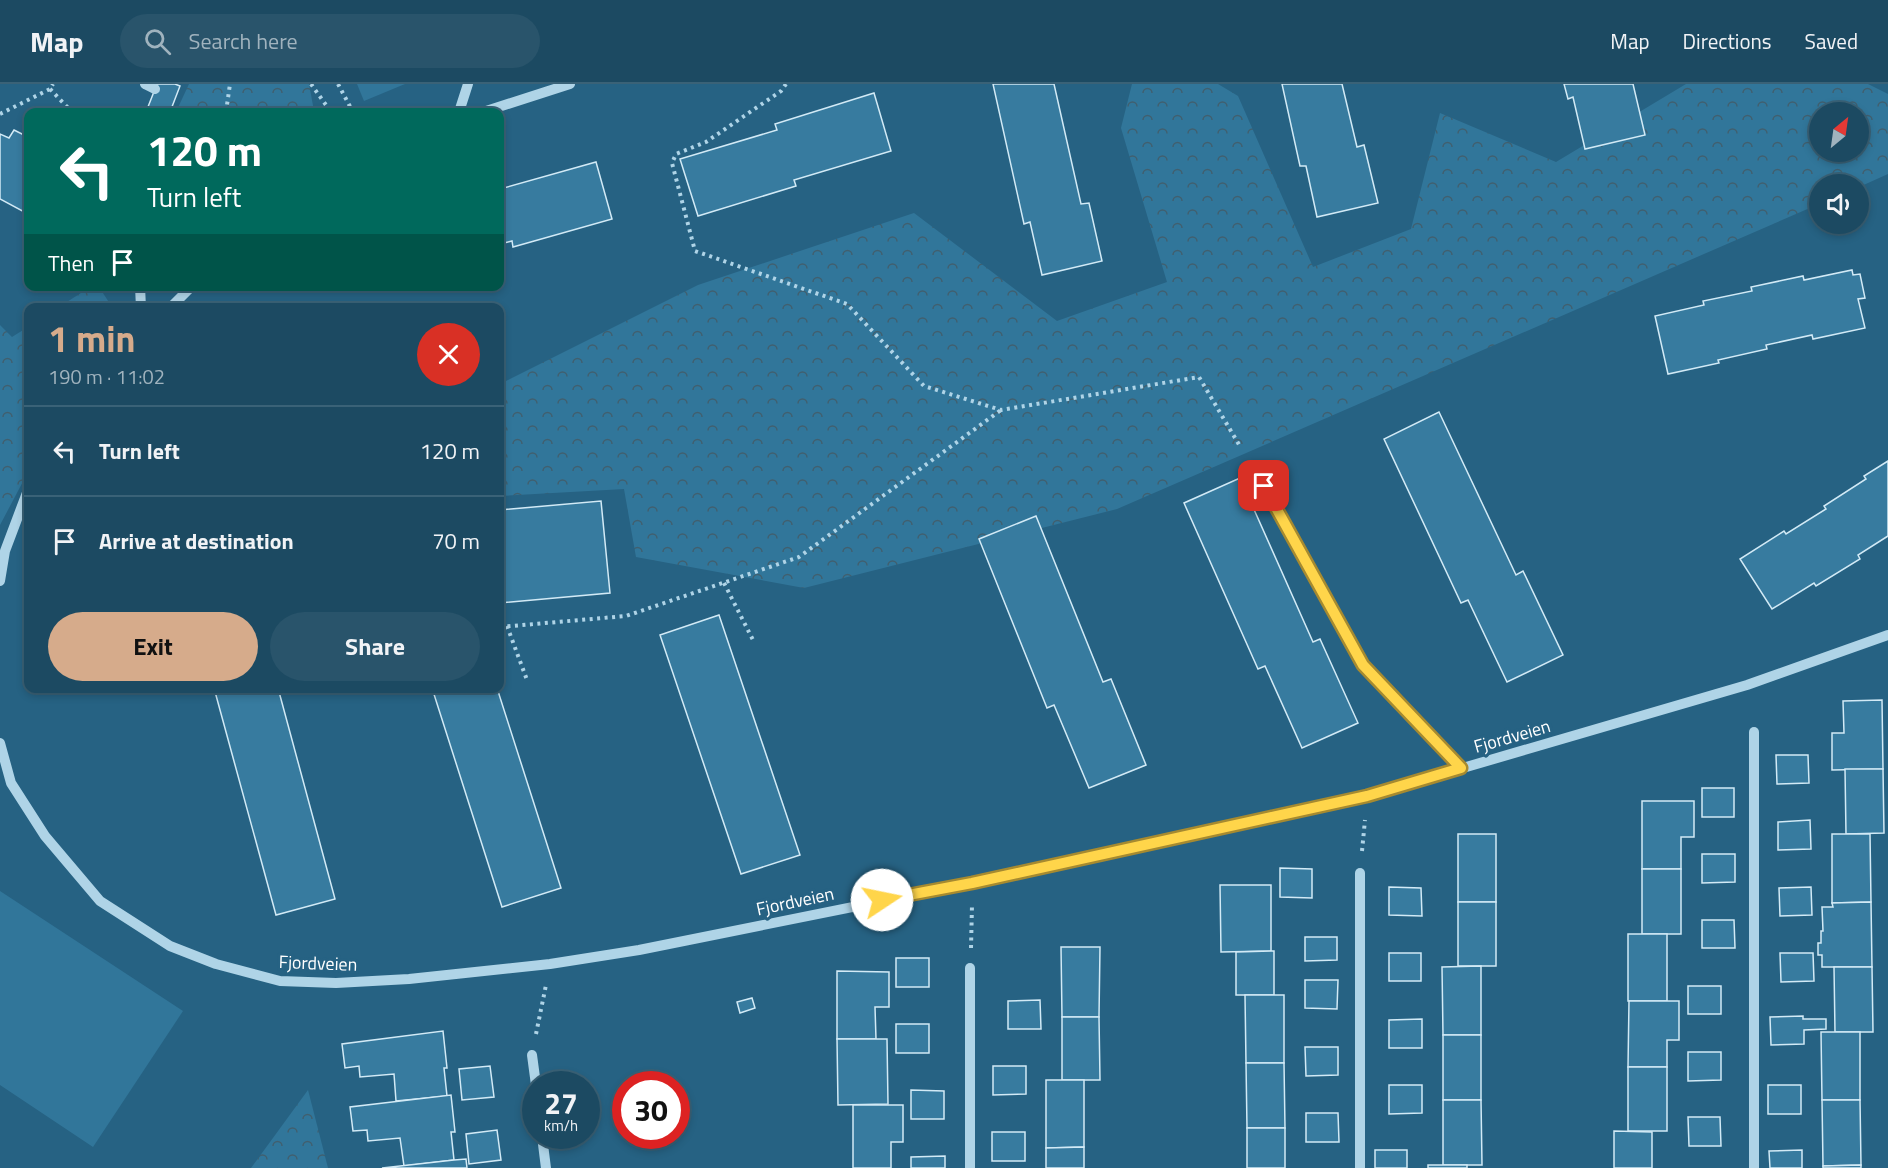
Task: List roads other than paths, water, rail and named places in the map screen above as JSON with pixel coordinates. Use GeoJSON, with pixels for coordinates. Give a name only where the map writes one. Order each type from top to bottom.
{"type":"FeatureCollection","features":[{"type":"Feature","properties":{"kind":"street"},"geometry":{"type":"LineString","coordinates":[[460,108],[468,84]]}},
{"type":"Feature","properties":{"kind":"street"},"geometry":{"type":"LineString","coordinates":[[495,108],[570,84]]}},
{"type":"Feature","properties":{"kind":"street"},"geometry":{"type":"LineString","coordinates":[[175,303],[187,291]]}},
{"type":"Feature","properties":{"kind":"street"},"geometry":{"type":"LineString","coordinates":[[1253,466],[1363,665],[1461,768]]}},
{"type":"Feature","properties":{"kind":"street"},"geometry":{"type":"LineString","coordinates":[[0,581],[5,551],[24,501]]}},
{"type":"Feature","properties":{"kind":"street","name":"Fjordveien"},"geometry":{"type":"LineString","coordinates":[[0,743],[11,783],[52,844],[100,901],[170,946],[216,964],[280,981],[336,983],[409,979],[550,964],[639,950],[972,883],[1367,796],[1747,685],[1888,635]]}},
{"type":"Feature","properties":{"kind":"street"},"geometry":{"type":"LineString","coordinates":[[1754,732],[1754,1168]]}},
{"type":"Feature","properties":{"kind":"street"},"geometry":{"type":"LineString","coordinates":[[1360,873],[1360,1168]]}},
{"type":"Feature","properties":{"kind":"street"},"geometry":{"type":"LineString","coordinates":[[970,968],[970,1168]]}},
{"type":"Feature","properties":{"kind":"street"},"geometry":{"type":"LineString","coordinates":[[532,1055],[534,1071]]}},
{"type":"Feature","properties":{"kind":"street"},"geometry":{"type":"LineString","coordinates":[[544,1149],[546,1168]]}}]}
